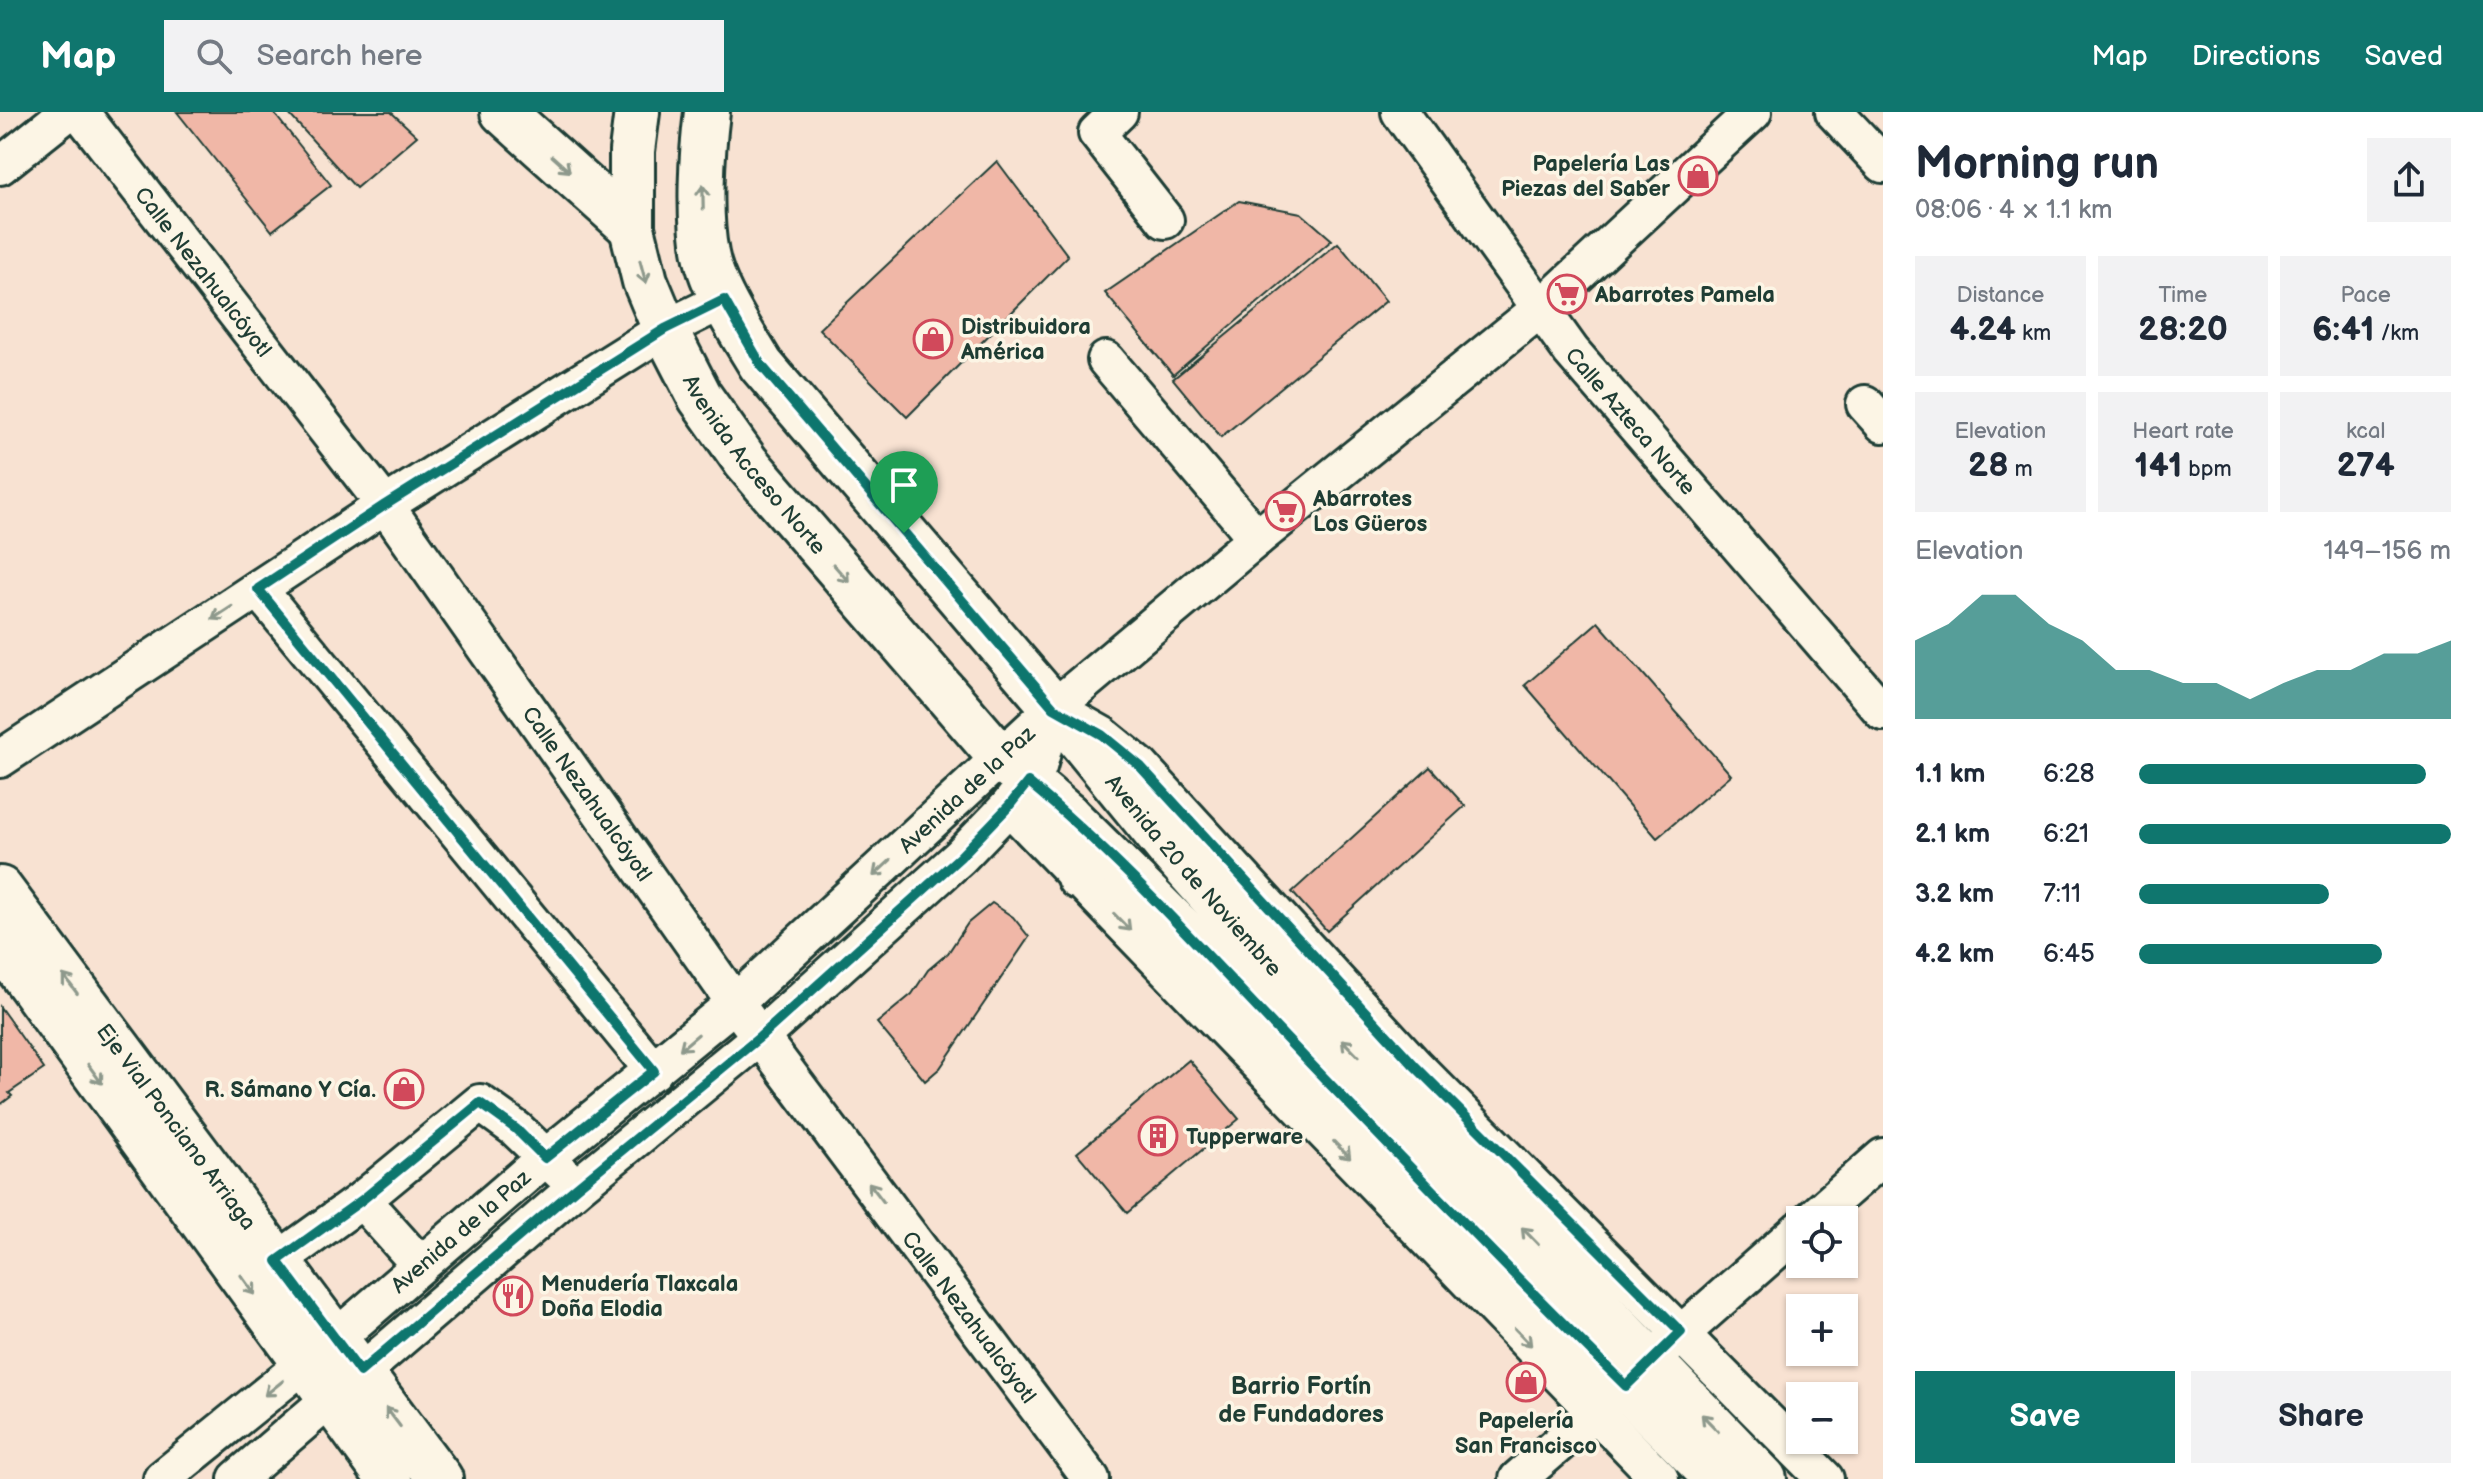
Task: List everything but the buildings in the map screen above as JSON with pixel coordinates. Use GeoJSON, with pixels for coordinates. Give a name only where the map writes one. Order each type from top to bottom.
{"type":"FeatureCollection","features":[{"type":"Feature","properties":{"kind":"main road"},"geometry":{"type":"LineString","coordinates":[[503,112],[632,228]]}},
{"type":"Feature","properties":{"kind":"main road","name":"Avenida Acceso Norte"},"geometry":{"type":"LineString","coordinates":[[637,112],[632,151],[632,228],[645,281],[665,329],[700,397],[746,462],[1019,778]]}},
{"type":"Feature","properties":{"kind":"main road"},"geometry":{"type":"LineString","coordinates":[[701,124],[706,255],[724,300],[761,365],[1054,708]]}},
{"type":"Feature","properties":{"kind":"main road","name":"Avenida 20 de Noviembre"},"geometry":{"type":"LineString","coordinates":[[1054,708],[1170,850],[1639,1373],[1717,1479]]}},
{"type":"Feature","properties":{"kind":"main road"},"geometry":{"type":"LineString","coordinates":[[1019,778],[1100,802],[1170,850]]}},
{"type":"Feature","properties":{"kind":"main road","name":"Avenida 20 de Noviembre"},"geometry":{"type":"LineString","coordinates":[[1019,778],[1067,815],[1184,931],[1485,1246],[1764,1479]]}},
{"type":"Feature","properties":{"kind":"main road"},"geometry":{"type":"LineString","coordinates":[[1067,815],[1079,877]]}},
{"type":"Feature","properties":{"kind":"main road","name":"Eje Vial Ponciano Arriaga"},"geometry":{"type":"LineString","coordinates":[[0,889],[277,1261],[389,1479]]}},
{"type":"Feature","properties":{"kind":"main road","name":"Eje Vial Ponciano Arriaga"},"geometry":{"type":"LineString","coordinates":[[0,943],[333,1368],[440,1479]]}},
{"type":"Feature","properties":{"kind":"street"},"geometry":{"type":"LineString","coordinates":[[0,166],[68,112]]}},
{"type":"Feature","properties":{"kind":"street","name":"Calle Nezahualcóyotl"},"geometry":{"type":"LineString","coordinates":[[80,112],[385,505],[735,1003],[1091,1479]]}},
{"type":"Feature","properties":{"kind":"street"},"geometry":{"type":"LineString","coordinates":[[1119,112],[1097,133],[1165,220]]}},
{"type":"Feature","properties":{"kind":"street","name":"Calle Azteca Norte"},"geometry":{"type":"LineString","coordinates":[[1400,112],[1571,351],[1883,712]]}},
{"type":"Feature","properties":{"kind":"street"},"geometry":{"type":"LineString","coordinates":[[1054,708],[1257,538],[1540,309],[1753,112]]}},
{"type":"Feature","properties":{"kind":"street"},"geometry":{"type":"LineString","coordinates":[[1834,112],[1883,164]]}},
{"type":"Feature","properties":{"kind":"street"},"geometry":{"type":"LineString","coordinates":[[0,759],[385,505],[665,329],[724,300]]}},
{"type":"Feature","properties":{"kind":"street"},"geometry":{"type":"LineString","coordinates":[[1106,360],[1257,538]]}},
{"type":"Feature","properties":{"kind":"street"},"geometry":{"type":"LineString","coordinates":[[258,589],[654,1071]]}},
{"type":"Feature","properties":{"kind":"street","name":"Avenida de la Paz"},"geometry":{"type":"LineString","coordinates":[[162,1479],[333,1368],[577,1187],[760,1037],[960,857],[1019,778],[1054,708]]}},
{"type":"Feature","properties":{"kind":"street","name":"Avenida 20 de Noviembre"},"geometry":{"type":"LineString","coordinates":[[1054,708],[1102,735],[1140,766],[1414,1065],[1639,1373],[1660,1479]]}},
{"type":"Feature","properties":{"kind":"street","name":"Avenida de la Paz"},"geometry":{"type":"LineString","coordinates":[[237,1479],[420,1265],[735,1003],[1019,778]]}},
{"type":"Feature","properties":{"kind":"street","name":"Avenida 20 de Noviembre"},"geometry":{"type":"LineString","coordinates":[[1019,778],[1079,877],[1639,1373],[1825,1479]]}},
{"type":"Feature","properties":{"kind":"street"},"geometry":{"type":"LineString","coordinates":[[277,1261],[362,1200],[480,1103],[516,1129],[577,1187]]}},
{"type":"Feature","properties":{"kind":"street"},"geometry":{"type":"LineString","coordinates":[[1827,1206],[1883,1157]]}},
{"type":"Feature","properties":{"kind":"street"},"geometry":{"type":"LineString","coordinates":[[362,1200],[420,1265]]}},
{"type":"Feature","properties":{"kind":"street"},"geometry":{"type":"LineString","coordinates":[[1518,1479],[1786,1242]]}},
{"type":"Feature","properties":{"kind":"place","name":"Papelería Las Piezas del Saber"},"geometry":{"type":"Point","coordinates":[1698,176]}},
{"type":"Feature","properties":{"kind":"place","name":"Abarrotes Pamela"},"geometry":{"type":"Point","coordinates":[1567,294]}},
{"type":"Feature","properties":{"kind":"place","name":"Distribuidora América"},"geometry":{"type":"Point","coordinates":[933,339]}},
{"type":"Feature","properties":{"kind":"place","name":"Abarrotes Los Güeros"},"geometry":{"type":"Point","coordinates":[1285,511]}},
{"type":"Feature","properties":{"kind":"place","name":"R. Sámano Y Cía."},"geometry":{"type":"Point","coordinates":[404,1089]}},
{"type":"Feature","properties":{"kind":"place","name":"Tupperware"},"geometry":{"type":"Point","coordinates":[1158,1136]}},
{"type":"Feature","properties":{"kind":"place","name":"Menudería Tlaxcala Doña Elodia"},"geometry":{"type":"Point","coordinates":[513,1296]}},
{"type":"Feature","properties":{"kind":"place","name":"Papelería San Francisco"},"geometry":{"type":"Point","coordinates":[1526,1382]}},
{"type":"Feature","properties":{"kind":"district","name":"Barrio Fortín de Fundadores"},"geometry":{"type":"Point","coordinates":[1301,1400]}},
{"type":"Feature","properties":{"kind":"route"},"geometry":{"type":"LineString","coordinates":[[724,300],[761,365],[904,533],[1054,708],[1102,735],[1140,766],[1414,1065],[1681,1332],[1626,1386],[1485,1246],[1184,931],[1067,815],[1028,782],[960,857],[760,1037],[577,1187],[360,1372],[277,1261],[362,1200],[480,1103],[516,1129],[545,1158],[654,1071],[258,589],[385,505],[665,329],[724,300]]}}]}
